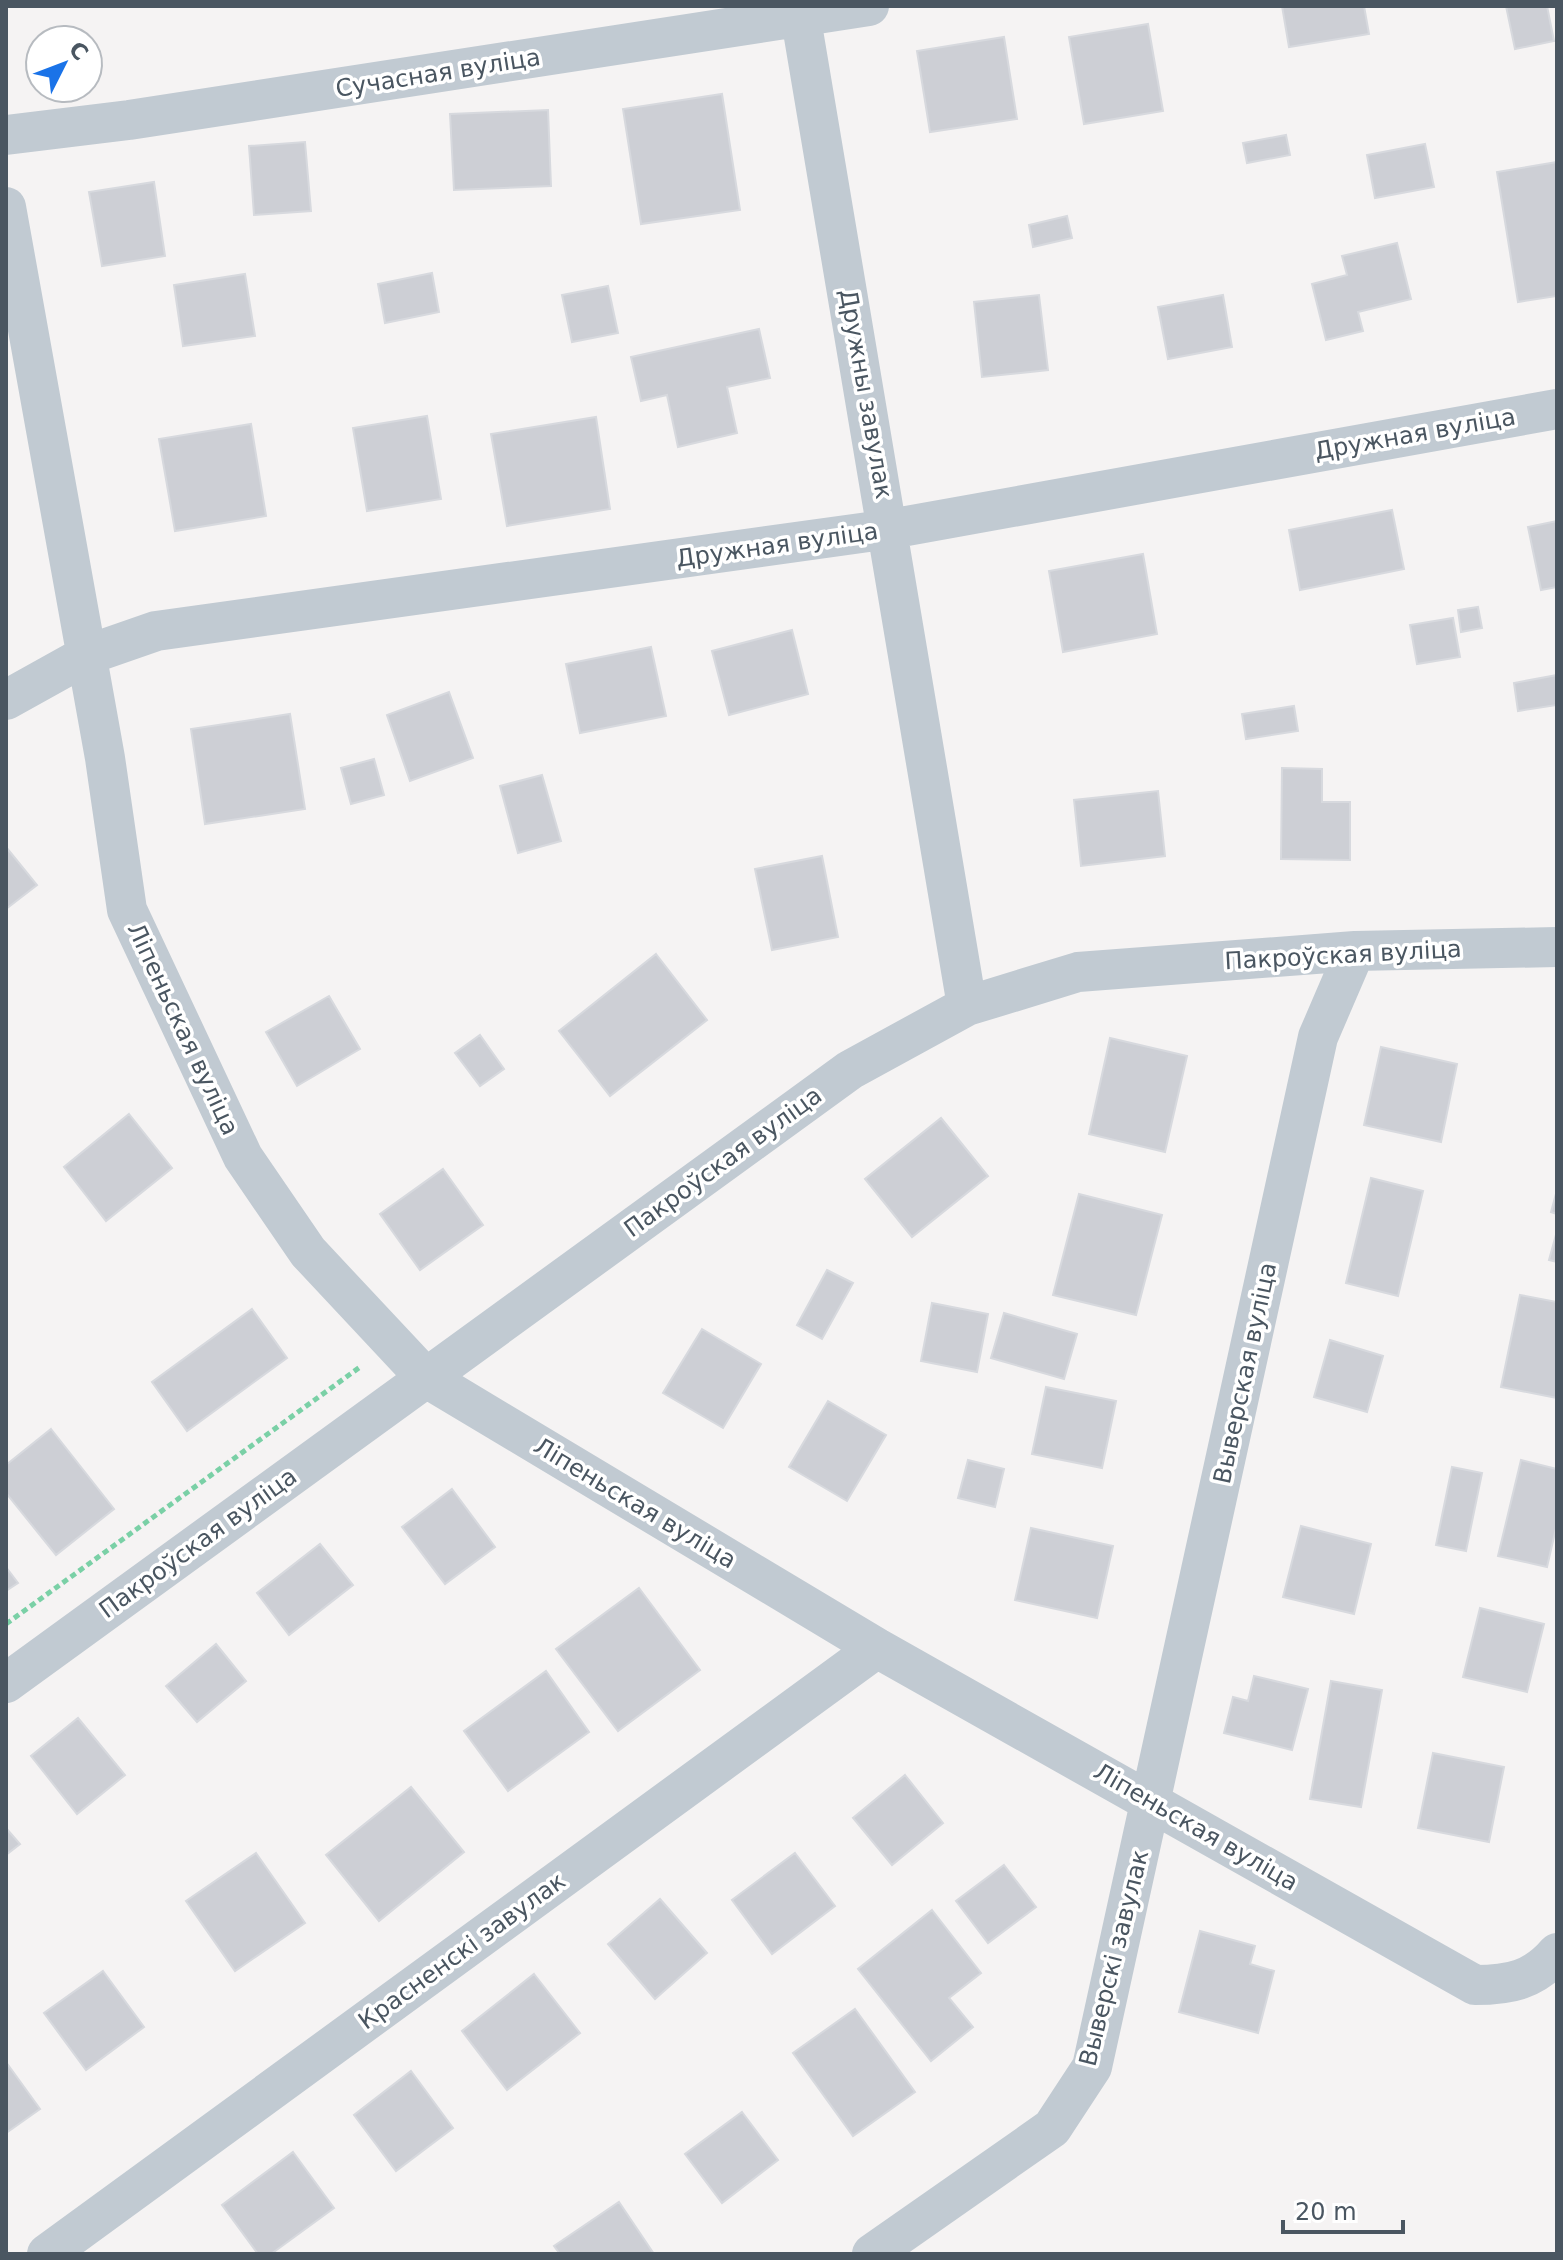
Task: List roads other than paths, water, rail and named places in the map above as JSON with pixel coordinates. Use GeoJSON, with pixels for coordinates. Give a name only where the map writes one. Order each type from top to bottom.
{"type":"FeatureCollection","features":[{"type":"Feature","properties":{"kind":"street","name":"Сучасная вуліца"},"geometry":{"type":"LineString","coordinates":[[6,135],[801,19],[869,6]]}},
{"type":"Feature","properties":{"kind":"street","name":"Дружны завулак"},"geometry":{"type":"LineString","coordinates":[[801,19],[890,529],[967,1006]]}},
{"type":"Feature","properties":{"kind":"street","name":"Ліпеньская вуліца"},"geometry":{"type":"LineString","coordinates":[[6,207],[87,655],[127,910],[243,1157],[308,1252],[425,1377],[877,1648],[1475,1985],[1503,1985],[1531,1978],[1557,1953]]}},
{"type":"Feature","properties":{"kind":"street","name":"Дружная вуліца"},"geometry":{"type":"LineString","coordinates":[[6,700],[87,655],[156,631],[890,529],[1557,409]]}},
{"type":"Feature","properties":{"kind":"street","name":"Пакроўская вуліца"},"geometry":{"type":"LineString","coordinates":[[6,1683],[850,1070],[967,1006],[1078,972],[1355,951],[1557,947]]}},
{"type":"Feature","properties":{"kind":"street","name":"Выверская вуліца"},"geometry":{"type":"LineString","coordinates":[[1151,1800],[1318,1037],[1355,951]]}},
{"type":"Feature","properties":{"kind":"street","name":"Красненскі завулак"},"geometry":{"type":"LineString","coordinates":[[47,2254],[877,1648]]}},
{"type":"Feature","properties":{"kind":"street","name":"Выверскі завулак"},"geometry":{"type":"LineString","coordinates":[[872,2254],[1052,2128],[1092,2067],[1151,1800]]}}]}
